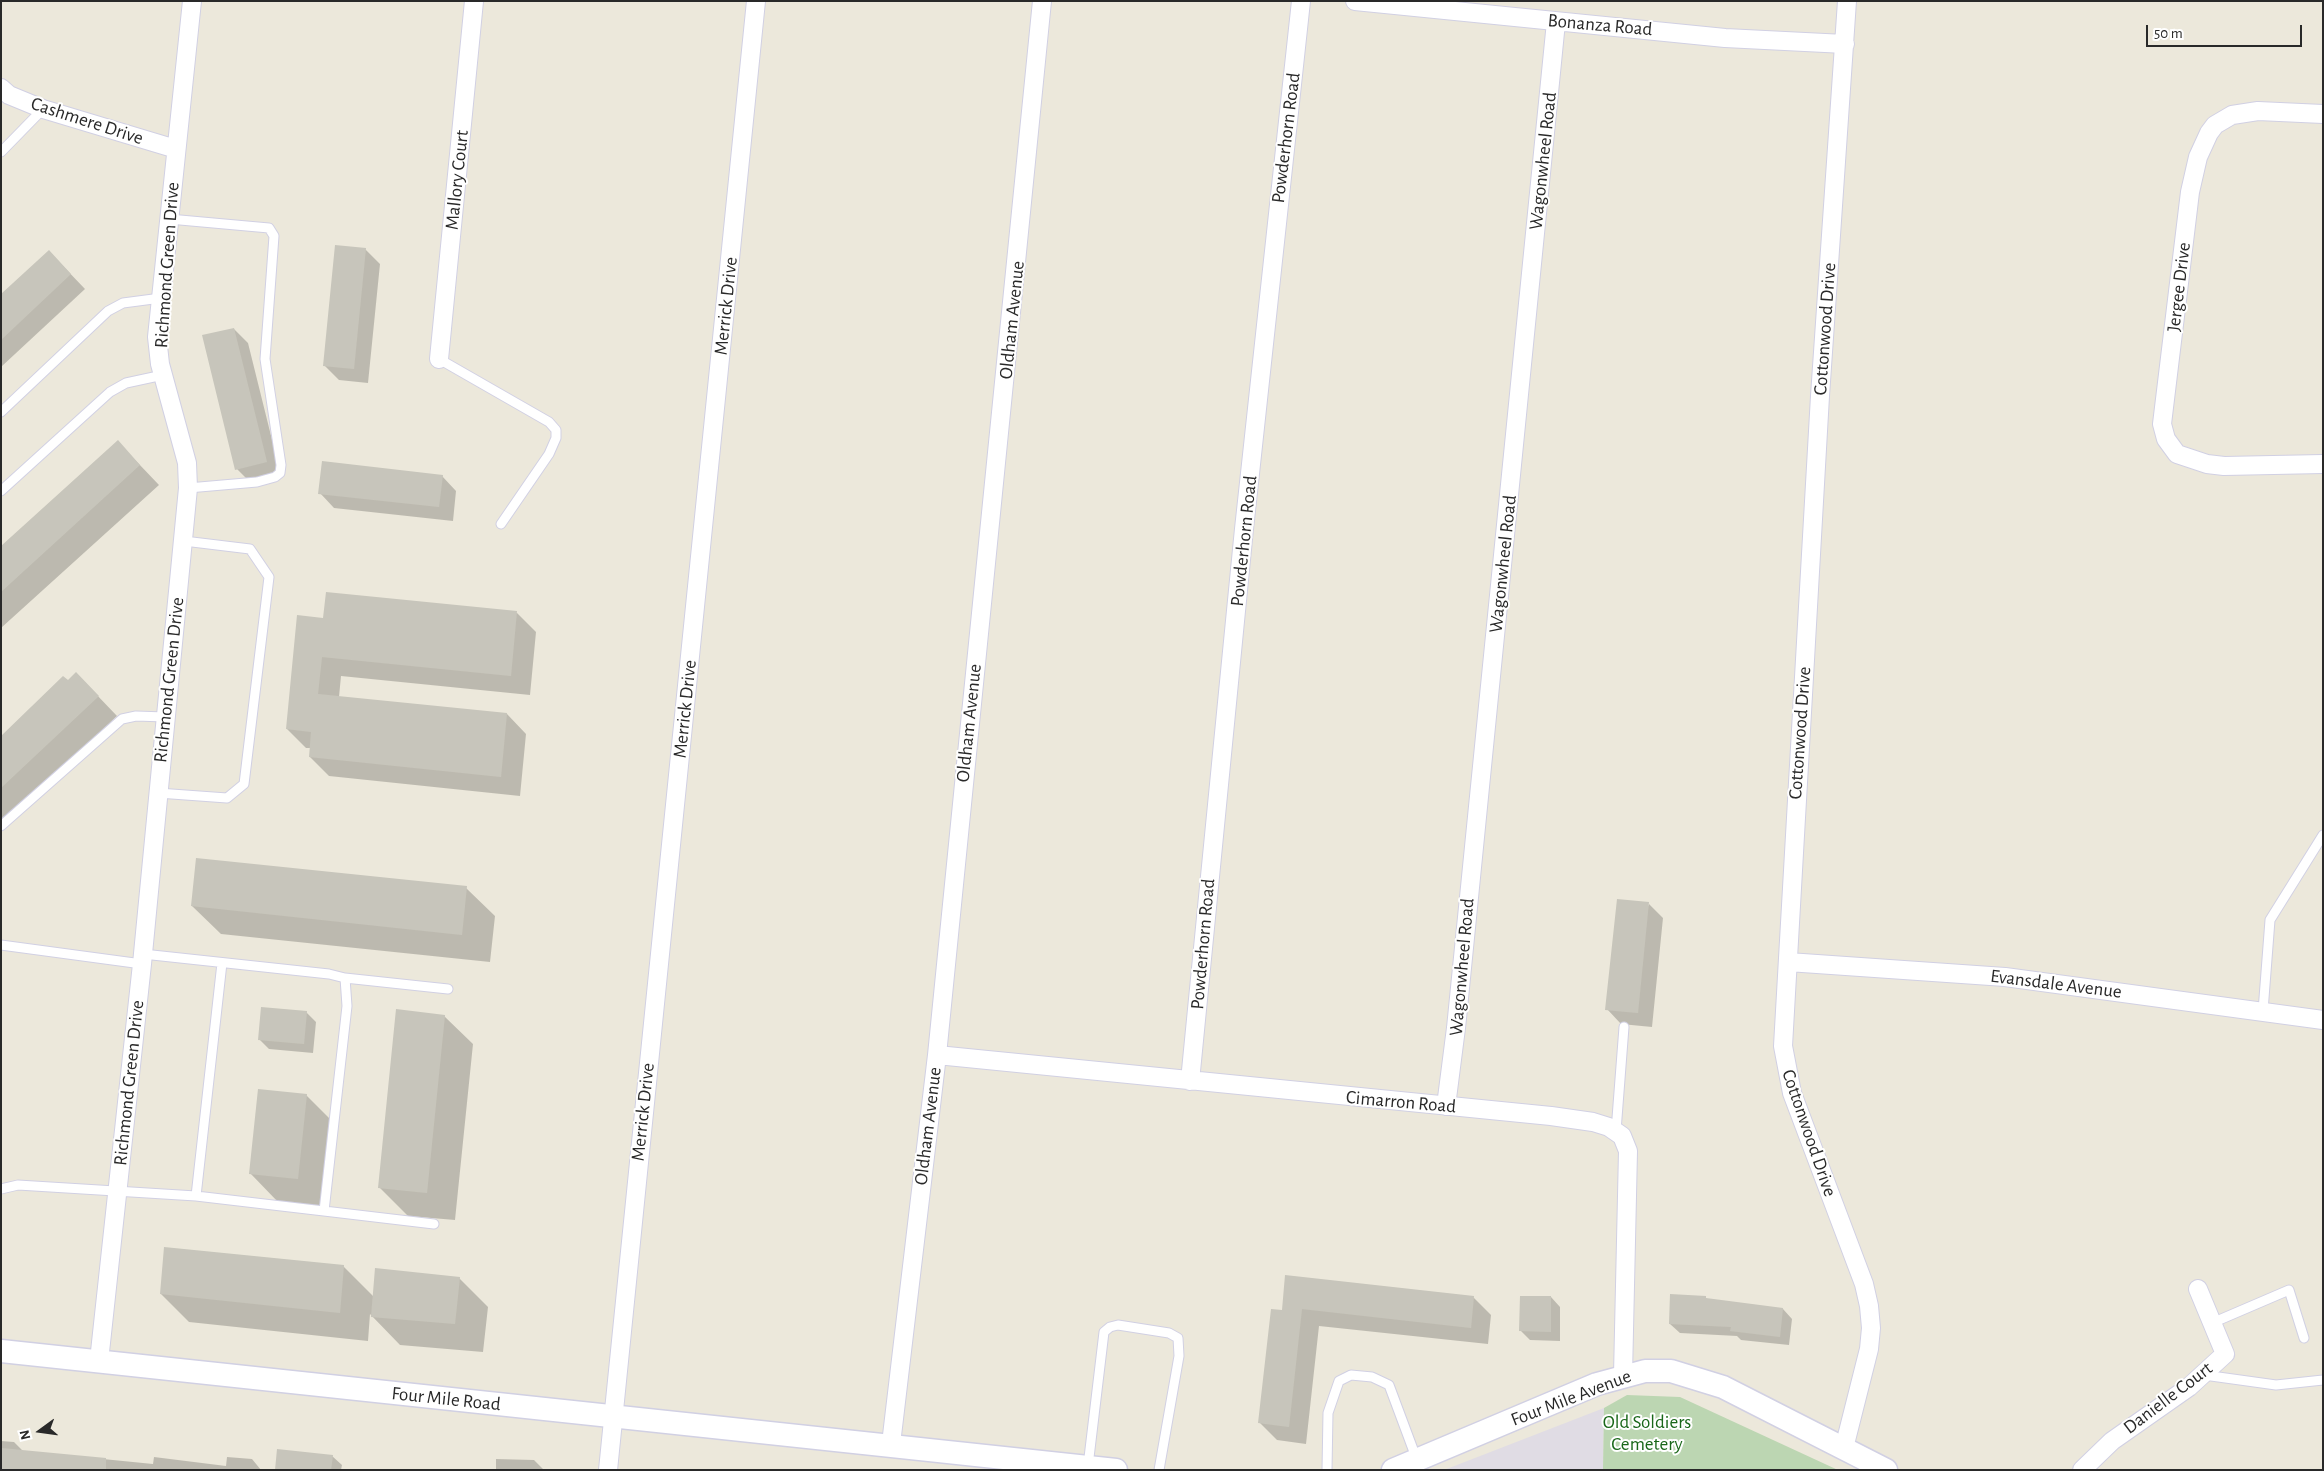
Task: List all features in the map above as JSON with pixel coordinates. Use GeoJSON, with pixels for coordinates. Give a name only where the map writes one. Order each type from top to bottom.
{"type":"FeatureCollection","features":[{"type":"Feature","properties":{"kind":"street","name":"Richmond Green Drive"},"geometry":{"type":"LineString","coordinates":[[100,1361],[188,488],[185,455],[163,375],[158,337],[192,1]]}},
{"type":"Feature","properties":{"kind":"street","name":"Mallory Court"},"geometry":{"type":"LineString","coordinates":[[439,359],[474,1]]}},
{"type":"Feature","properties":{"kind":"street","name":"Merrick Drive"},"geometry":{"type":"LineString","coordinates":[[608,1470],[756,1]]}},
{"type":"Feature","properties":{"kind":"street","name":"Oldham Avenue"},"geometry":{"type":"LineString","coordinates":[[891,1444],[937,1055],[1042,1]]}},
{"type":"Feature","properties":{"kind":"street","name":"Powderhorn Road"},"geometry":{"type":"LineString","coordinates":[[1190,1081],[1280,186],[1301,1]]}},
{"type":"Feature","properties":{"kind":"street","name":"Bonanza Road"},"geometry":{"type":"LineString","coordinates":[[1355,1],[1725,38],[1845,44]]}},
{"type":"Feature","properties":{"kind":"street","name":"Cottonwood Drive"},"geometry":{"type":"LineString","coordinates":[[1844,1448],[1869,1348],[1871,1328],[1870,1306],[1864,1284],[1808,1140],[1786,1070],[1783,1046],[1820,396],[1847,1]]}},
{"type":"Feature","properties":{"kind":"street","name":"Wagonwheel Road"},"geometry":{"type":"LineString","coordinates":[[1446,1106],[1456,1028],[1556,22]]}},
{"type":"Feature","properties":{"kind":"street","name":"Cashmere Drive"},"geometry":{"type":"LineString","coordinates":[[1,88],[9,95],[43,109],[176,149]]}},
{"type":"Feature","properties":{"kind":"street","name":"Jergee Drive"},"geometry":{"type":"LineString","coordinates":[[2323,114],[2258,111],[2232,116],[2215,124],[2198,157],[2190,192],[2162,407],[2162,424],[2166,439],[2174,451],[2191,460],[2224,466],[2323,464]]}},
{"type":"Feature","properties":{"kind":"street","name":"Evansdale Avenue"},"geometry":{"type":"LineString","coordinates":[[1788,962],[2005,977],[2323,1020]]}},
{"type":"Feature","properties":{"kind":"street","name":"Cimarron Road"},"geometry":{"type":"LineString","coordinates":[[937,1055],[1593,1122],[1616,1132]]}},
{"type":"Feature","properties":{"kind":"street"},"geometry":{"type":"LineString","coordinates":[[1616,1132],[1622,1136],[1628,1151],[1629,1166],[1622,1349],[1623,1376]]}},
{"type":"Feature","properties":{"kind":"street","name":"Danielle Court"},"geometry":{"type":"LineString","coordinates":[[2082,1470],[2112,1440],[2204,1375],[2225,1354],[2198,1289]]}},
{"type":"Feature","properties":{"kind":"street","name":"Four Mile Road"},"geometry":{"type":"LineString","coordinates":[[1,1351],[613,1417],[891,1444]]}},
{"type":"Feature","properties":{"kind":"street","name":"Four Mile Avenue"},"geometry":{"type":"LineString","coordinates":[[1393,1470],[1597,1384],[1645,1371],[1671,1371],[1696,1377],[1750,1399],[1886,1470]]}},
{"type":"Feature","properties":{"kind":"street"},"geometry":{"type":"LineString","coordinates":[[891,1444],[1116,1470]]}},
{"type":"Feature","properties":{"kind":"lane"},"geometry":{"type":"LineString","coordinates":[[1,152],[43,109]]}},
{"type":"Feature","properties":{"kind":"lane"},"geometry":{"type":"LineString","coordinates":[[169,219],[268,228],[274,236],[265,359],[281,464],[280,472],[275,477],[258,482],[188,488]]}},
{"type":"Feature","properties":{"kind":"lane"},"geometry":{"type":"LineString","coordinates":[[1,412],[108,311],[123,303],[161,298]]}},
{"type":"Feature","properties":{"kind":"lane"},"geometry":{"type":"LineString","coordinates":[[439,359],[549,422],[556,430],[556,438],[548,454],[501,524]]}},
{"type":"Feature","properties":{"kind":"lane"},"geometry":{"type":"LineString","coordinates":[[1,491],[110,392],[126,383],[163,375]]}},
{"type":"Feature","properties":{"kind":"lane"},"geometry":{"type":"LineString","coordinates":[[158,793],[227,798],[244,784],[269,577],[250,549],[184,541]]}},
{"type":"Feature","properties":{"kind":"lane"},"geometry":{"type":"LineString","coordinates":[[1,826],[114,724],[129,716],[165,717]]}},
{"type":"Feature","properties":{"kind":"lane"},"geometry":{"type":"LineString","coordinates":[[2263,1011],[2270,920],[2323,835]]}},
{"type":"Feature","properties":{"kind":"lane"},"geometry":{"type":"LineString","coordinates":[[1,946],[142,959],[222,963],[448,988]]}},
{"type":"Feature","properties":{"kind":"lane"},"geometry":{"type":"LineString","coordinates":[[196,1196],[222,963]]}},
{"type":"Feature","properties":{"kind":"lane"},"geometry":{"type":"LineString","coordinates":[[324,1212],[347,1006],[345,978]]}},
{"type":"Feature","properties":{"kind":"lane"},"geometry":{"type":"LineString","coordinates":[[1616,1132],[1624,1027]]}},
{"type":"Feature","properties":{"kind":"lane"},"geometry":{"type":"LineString","coordinates":[[1,1188],[18,1185],[196,1196],[434,1224]]}},
{"type":"Feature","properties":{"kind":"lane"},"geometry":{"type":"LineString","coordinates":[[2212,1323],[2289,1290],[2304,1338]]}},
{"type":"Feature","properties":{"kind":"lane"},"geometry":{"type":"LineString","coordinates":[[1088,1467],[1104,1332],[1110,1327],[1118,1325],[1170,1333],[1178,1338],[1179,1356],[1159,1470]]}},
{"type":"Feature","properties":{"kind":"lane"},"geometry":{"type":"LineString","coordinates":[[1327,1470],[1328,1413],[1339,1381],[1351,1375],[1372,1377],[1389,1385],[1417,1460]]}},
{"type":"Feature","properties":{"kind":"lane"},"geometry":{"type":"LineString","coordinates":[[2204,1375],[2276,1385],[2323,1380]]}},
{"type":"Feature","properties":{"kind":"shaded area"},"geometry":{"type":"Polygon","coordinates":[[[1604,1408],[1603,1470],[1444,1470],[1604,1408]]]}},
{"type":"Feature","properties":{"kind":"green space","name":"Old Soldiers Cemetery"},"geometry":{"type":"Polygon","coordinates":[[[1627,1395],[1680,1397],[1838,1470],[1603,1470],[1604,1408],[1627,1395]]]}},
{"type":"Feature","properties":{"kind":"building"},"geometry":{"type":"Polygon","coordinates":[[[335,245],[366,248],[354,369],[323,366],[335,245]]]}},
{"type":"Feature","properties":{"kind":"building"},"geometry":{"type":"Polygon","coordinates":[[[49,250],[71,274],[1,340],[1,294],[49,250]]]}},
{"type":"Feature","properties":{"kind":"building"},"geometry":{"type":"Polygon","coordinates":[[[234,328],[267,462],[235,470],[202,335],[234,328]]]}},
{"type":"Feature","properties":{"kind":"building"},"geometry":{"type":"Polygon","coordinates":[[[118,440],[140,465],[1,592],[1,546],[118,440]]]}},
{"type":"Feature","properties":{"kind":"building"},"geometry":{"type":"Polygon","coordinates":[[[322,461],[443,475],[439,507],[318,494],[322,461]]]}},
{"type":"Feature","properties":{"kind":"building"},"geometry":{"type":"Polygon","coordinates":[[[326,592],[517,611],[511,676],[322,657],[318,694],[507,713],[501,777],[309,757],[311,732],[286,729],[297,615],[323,618],[326,592]]]}},
{"type":"Feature","properties":{"kind":"building"},"geometry":{"type":"Polygon","coordinates":[[[76,672],[99,696],[1,788],[1,736],[63,676],[68,680],[76,672]]]}},
{"type":"Feature","properties":{"kind":"building"},"geometry":{"type":"Polygon","coordinates":[[[196,858],[467,886],[462,935],[191,906],[196,858]]]}},
{"type":"Feature","properties":{"kind":"building"},"geometry":{"type":"Polygon","coordinates":[[[1617,899],[1649,902],[1638,1013],[1605,1010],[1617,899]]]}},
{"type":"Feature","properties":{"kind":"building"},"geometry":{"type":"Polygon","coordinates":[[[261,1007],[307,1011],[304,1044],[258,1040],[261,1007]]]}},
{"type":"Feature","properties":{"kind":"building"},"geometry":{"type":"Polygon","coordinates":[[[396,1009],[445,1015],[427,1193],[378,1188],[396,1009]]]}},
{"type":"Feature","properties":{"kind":"building"},"geometry":{"type":"Polygon","coordinates":[[[258,1089],[307,1094],[298,1179],[249,1174],[258,1089]]]}},
{"type":"Feature","properties":{"kind":"building"},"geometry":{"type":"Polygon","coordinates":[[[164,1247],[344,1265],[340,1313],[160,1294],[164,1247]]]}},
{"type":"Feature","properties":{"kind":"building"},"geometry":{"type":"Polygon","coordinates":[[[375,1268],[460,1277],[455,1324],[371,1317],[375,1268]]]}},
{"type":"Feature","properties":{"kind":"building"},"geometry":{"type":"Polygon","coordinates":[[[1285,1275],[1474,1296],[1471,1328],[1302,1309],[1289,1427],[1258,1423],[1271,1309],[1282,1310],[1285,1275]]]}},
{"type":"Feature","properties":{"kind":"building"},"geometry":{"type":"Polygon","coordinates":[[[1670,1294],[1706,1296],[1706,1298],[1783,1308],[1780,1337],[1730,1331],[1731,1327],[1669,1324],[1670,1294]]]}},
{"type":"Feature","properties":{"kind":"building"},"geometry":{"type":"Polygon","coordinates":[[[1520,1296],[1551,1296],[1551,1332],[1519,1331],[1520,1296]]]}},
{"type":"Feature","properties":{"kind":"building"},"geometry":{"type":"Polygon","coordinates":[[[1,1448],[106,1458],[106,1470],[1,1470],[1,1448]]]}},
{"type":"Feature","properties":{"kind":"building"},"geometry":{"type":"Polygon","coordinates":[[[277,1449],[333,1455],[331,1470],[275,1470],[277,1449]]]}}]}
